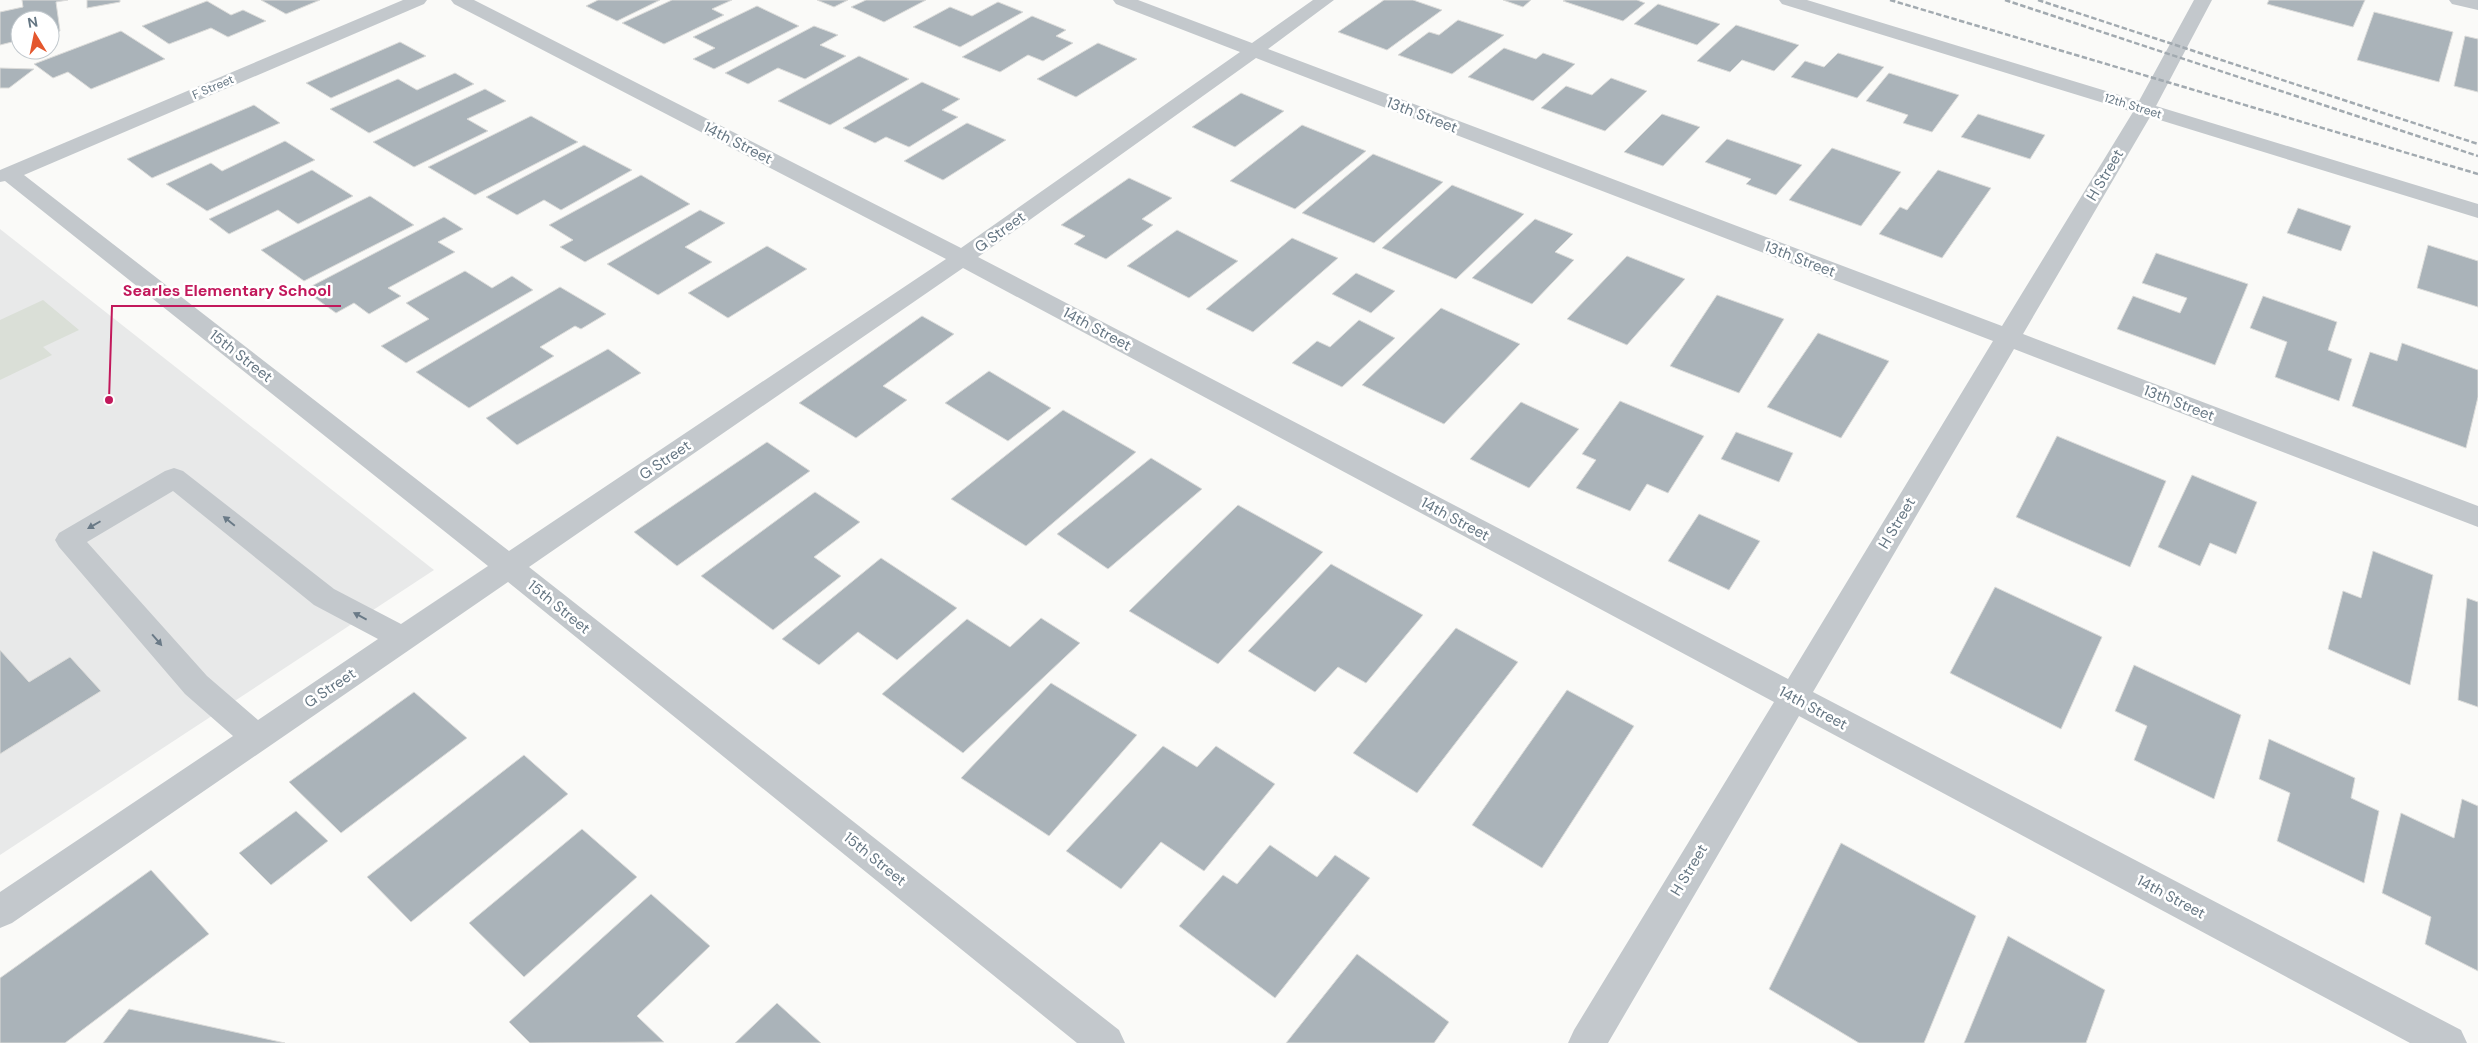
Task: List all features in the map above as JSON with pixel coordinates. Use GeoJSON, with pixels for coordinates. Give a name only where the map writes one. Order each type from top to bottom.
{"type":"FeatureCollection","features":[{"type":"Feature","properties":{"kind":"street","name":"F Street"},"geometry":{"type":"LineString","coordinates":[[4,175],[418,0]]}},
{"type":"Feature","properties":{"kind":"street","name":"14th Street"},"geometry":{"type":"LineString","coordinates":[[460,0],[962,258],[2448,1043]]}},
{"type":"Feature","properties":{"kind":"street","name":"13th Street"},"geometry":{"type":"LineString","coordinates":[[1122,0],[2478,518]]}},
{"type":"Feature","properties":{"kind":"street","name":"G Street"},"geometry":{"type":"LineString","coordinates":[[0,912],[962,258],[1325,0]]}},
{"type":"Feature","properties":{"kind":"street","name":"12th Street"},"geometry":{"type":"LineString","coordinates":[[1788,0],[2478,211]]}},
{"type":"Feature","properties":{"kind":"street","name":"H Street"},"geometry":{"type":"LineString","coordinates":[[1587,1043],[2162,80],[2203,0]]}},
{"type":"Feature","properties":{"kind":"street"},"geometry":{"type":"LineString","coordinates":[[2458,0],[2478,5]]}},
{"type":"Feature","properties":{"kind":"street","name":"15th Street"},"geometry":{"type":"LineString","coordinates":[[4,175],[509,567],[1106,1043]]}},
{"type":"Feature","properties":{"kind":"street"},"geometry":{"type":"LineString","coordinates":[[257,738],[196,685],[69,540],[174,478],[324,598],[403,638]]}},
{"type":"Feature","properties":{"kind":"shaded area"},"geometry":{"type":"Polygon","coordinates":[[[0,229],[434,570],[0,855],[0,229]]]}},
{"type":"Feature","properties":{"kind":"shaded area"},"geometry":{"type":"Polygon","coordinates":[[[43,300],[79,330],[43,347],[52,355],[0,380],[0,320],[43,300]]]}},
{"type":"Feature","properties":{"kind":"building"},"geometry":{"type":"Polygon","coordinates":[[[22,0],[68,0],[56,2],[57,10],[10,10],[10,42],[0,45],[0,12],[23,7],[22,0]]]}},
{"type":"Feature","properties":{"kind":"building"},"geometry":{"type":"Polygon","coordinates":[[[87,0],[120,0],[120,2],[87,8],[87,0]]]}},
{"type":"Feature","properties":{"kind":"building"},"geometry":{"type":"Polygon","coordinates":[[[261,0],[320,0],[286,14],[261,0]]]}},
{"type":"Feature","properties":{"kind":"building"},"geometry":{"type":"Polygon","coordinates":[[[598,0],[660,0],[617,21],[586,6],[598,0]]]}},
{"type":"Feature","properties":{"kind":"building"},"geometry":{"type":"Polygon","coordinates":[[[672,0],[732,0],[712,9],[724,15],[664,44],[622,23],[672,0]]]}},
{"type":"Feature","properties":{"kind":"building"},"geometry":{"type":"Polygon","coordinates":[[[817,0],[848,0],[834,7],[817,0]]]}},
{"type":"Feature","properties":{"kind":"building"},"geometry":{"type":"Polygon","coordinates":[[[866,0],[926,0],[884,22],[851,7],[866,0]]]}},
{"type":"Feature","properties":{"kind":"building"},"geometry":{"type":"Polygon","coordinates":[[[1384,0],[1413,0],[1442,10],[1387,50],[1338,32],[1384,0]]]}},
{"type":"Feature","properties":{"kind":"building"},"geometry":{"type":"Polygon","coordinates":[[[1503,0],[1531,0],[1523,7],[1503,0]]]}},
{"type":"Feature","properties":{"kind":"building"},"geometry":{"type":"Polygon","coordinates":[[[1637,0],[1645,3],[1623,21],[1563,1],[1637,0]]]}},
{"type":"Feature","properties":{"kind":"building"},"geometry":{"type":"Polygon","coordinates":[[[2269,0],[2365,0],[2353,27],[2267,4],[2269,0]]]}},
{"type":"Feature","properties":{"kind":"building"},"geometry":{"type":"Polygon","coordinates":[[[207,1],[231,15],[243,10],[266,21],[228,37],[211,28],[169,44],[142,26],[207,1]]]}},
{"type":"Feature","properties":{"kind":"building"},"geometry":{"type":"Polygon","coordinates":[[[998,2],[1023,12],[960,47],[913,27],[950,7],[972,16],[998,2]]]}},
{"type":"Feature","properties":{"kind":"building"},"geometry":{"type":"Polygon","coordinates":[[[1658,4],[1720,24],[1697,45],[1634,24],[1658,4]]]}},
{"type":"Feature","properties":{"kind":"building"},"geometry":{"type":"Polygon","coordinates":[[[757,6],[799,26],[714,69],[693,59],[715,48],[693,37],[757,6]]]}},
{"type":"Feature","properties":{"kind":"building"},"geometry":{"type":"Polygon","coordinates":[[[2374,12],[2453,32],[2439,82],[2357,60],[2374,12]]]}},
{"type":"Feature","properties":{"kind":"building"},"geometry":{"type":"Polygon","coordinates":[[[1032,16],[1066,30],[1056,36],[1073,43],[1043,61],[1028,55],[1000,72],[962,57],[1032,16]]]}},
{"type":"Feature","properties":{"kind":"building"},"geometry":{"type":"Polygon","coordinates":[[[1458,20],[1504,35],[1452,74],[1398,55],[1429,32],[1439,35],[1458,20]]]}},
{"type":"Feature","properties":{"kind":"building"},"geometry":{"type":"Polygon","coordinates":[[[1736,25],[1799,45],[1774,71],[1742,60],[1730,72],[1697,61],[1736,25]]]}},
{"type":"Feature","properties":{"kind":"building"},"geometry":{"type":"Polygon","coordinates":[[[814,26],[838,35],[820,45],[846,56],[805,79],[778,68],[748,84],[725,73],[814,26]]]}},
{"type":"Feature","properties":{"kind":"building"},"geometry":{"type":"Polygon","coordinates":[[[121,31],[165,59],[91,89],[68,72],[53,78],[34,64],[45,60],[60,60],[60,54],[121,31]]]}},
{"type":"Feature","properties":{"kind":"building"},"geometry":{"type":"Polygon","coordinates":[[[2465,36],[2478,39],[2478,92],[2454,86],[2465,36]]]}},
{"type":"Feature","properties":{"kind":"building"},"geometry":{"type":"Polygon","coordinates":[[[400,42],[426,56],[331,98],[306,83],[400,42]]]}},
{"type":"Feature","properties":{"kind":"building"},"geometry":{"type":"Polygon","coordinates":[[[1098,43],[1137,59],[1076,97],[1037,79],[1098,43]]]}},
{"type":"Feature","properties":{"kind":"building"},"geometry":{"type":"Polygon","coordinates":[[[1504,48],[1536,59],[1543,53],[1575,64],[1533,101],[1468,77],[1504,48]]]}},
{"type":"Feature","properties":{"kind":"building"},"geometry":{"type":"Polygon","coordinates":[[[1838,53],[1884,67],[1857,98],[1791,77],[1805,61],[1824,67],[1838,53]]]}},
{"type":"Feature","properties":{"kind":"building"},"geometry":{"type":"Polygon","coordinates":[[[859,56],[909,79],[830,125],[778,101],[859,56]]]}},
{"type":"Feature","properties":{"kind":"building"},"geometry":{"type":"Polygon","coordinates":[[[0,68],[34,69],[9,88],[0,88],[0,68]]]}},
{"type":"Feature","properties":{"kind":"building"},"geometry":{"type":"Polygon","coordinates":[[[455,73],[474,84],[369,133],[330,109],[398,79],[417,90],[455,73]]]}},
{"type":"Feature","properties":{"kind":"building"},"geometry":{"type":"Polygon","coordinates":[[[1889,73],[1959,95],[1932,132],[1903,123],[1908,115],[1866,101],[1889,73]]]}},
{"type":"Feature","properties":{"kind":"building"},"geometry":{"type":"Polygon","coordinates":[[[1611,78],[1647,91],[1605,131],[1541,108],[1566,86],[1592,95],[1611,78]]]}},
{"type":"Feature","properties":{"kind":"building"},"geometry":{"type":"Polygon","coordinates":[[[922,82],[960,99],[942,110],[958,117],[909,147],[886,137],[875,143],[843,128],[922,82]]]}},
{"type":"Feature","properties":{"kind":"building"},"geometry":{"type":"Polygon","coordinates":[[[485,89],[506,101],[467,119],[488,131],[414,167],[373,142],[485,89]]]}},
{"type":"Feature","properties":{"kind":"building"},"geometry":{"type":"Polygon","coordinates":[[[1241,93],[1284,111],[1235,147],[1192,127],[1241,93]]]}},
{"type":"Feature","properties":{"kind":"building"},"geometry":{"type":"Polygon","coordinates":[[[254,105],[280,123],[152,178],[127,159],[254,105]]]}},
{"type":"Feature","properties":{"kind":"building"},"geometry":{"type":"Polygon","coordinates":[[[1662,114],[1700,127],[1663,166],[1624,152],[1662,114]]]}},
{"type":"Feature","properties":{"kind":"building"},"geometry":{"type":"Polygon","coordinates":[[[1978,114],[2045,135],[2030,159],[1961,137],[1978,114]]]}},
{"type":"Feature","properties":{"kind":"building"},"geometry":{"type":"Polygon","coordinates":[[[531,116],[578,142],[475,195],[428,167],[531,116]]]}},
{"type":"Feature","properties":{"kind":"building"},"geometry":{"type":"Polygon","coordinates":[[[967,123],[1006,140],[943,180],[904,161],[967,123]]]}},
{"type":"Feature","properties":{"kind":"building"},"geometry":{"type":"Polygon","coordinates":[[[1302,125],[1366,151],[1295,209],[1230,181],[1302,125]]]}},
{"type":"Feature","properties":{"kind":"building"},"geometry":{"type":"Polygon","coordinates":[[[1727,139],[1802,165],[1776,195],[1746,184],[1751,179],[1705,162],[1727,139]]]}},
{"type":"Feature","properties":{"kind":"building"},"geometry":{"type":"Polygon","coordinates":[[[285,141],[315,160],[207,211],[166,184],[211,163],[222,171],[285,141]]]}},
{"type":"Feature","properties":{"kind":"building"},"geometry":{"type":"Polygon","coordinates":[[[584,145],[632,170],[561,210],[544,200],[517,215],[486,197],[584,145]]]}},
{"type":"Feature","properties":{"kind":"building"},"geometry":{"type":"Polygon","coordinates":[[[1832,148],[1901,172],[1861,226],[1789,200],[1832,148]]]}},
{"type":"Feature","properties":{"kind":"building"},"geometry":{"type":"Polygon","coordinates":[[[1373,154],[1443,182],[1374,243],[1302,213],[1373,154]]]}},
{"type":"Feature","properties":{"kind":"building"},"geometry":{"type":"Polygon","coordinates":[[[312,170],[353,196],[298,224],[278,210],[229,234],[209,219],[312,170]]]}},
{"type":"Feature","properties":{"kind":"building"},"geometry":{"type":"Polygon","coordinates":[[[1938,170],[1991,188],[1942,258],[1879,234],[1900,207],[1907,210],[1938,170]]]}},
{"type":"Feature","properties":{"kind":"building"},"geometry":{"type":"Polygon","coordinates":[[[641,175],[690,204],[585,262],[560,247],[573,240],[549,225],[641,175]]]}},
{"type":"Feature","properties":{"kind":"building"},"geometry":{"type":"Polygon","coordinates":[[[1129,178],[1172,198],[1142,219],[1153,225],[1106,259],[1074,244],[1085,236],[1061,225],[1129,178]]]}},
{"type":"Feature","properties":{"kind":"building"},"geometry":{"type":"Polygon","coordinates":[[[1452,185],[1524,214],[1456,279],[1382,248],[1452,185]]]}},
{"type":"Feature","properties":{"kind":"building"},"geometry":{"type":"Polygon","coordinates":[[[370,196],[414,225],[304,281],[261,250],[370,196]]]}},
{"type":"Feature","properties":{"kind":"building"},"geometry":{"type":"Polygon","coordinates":[[[2298,208],[2351,226],[2341,251],[2287,233],[2298,208]]]}},
{"type":"Feature","properties":{"kind":"building"},"geometry":{"type":"Polygon","coordinates":[[[700,210],[725,223],[685,247],[712,262],[658,295],[607,264],[700,210]]]}},
{"type":"Feature","properties":{"kind":"building"},"geometry":{"type":"Polygon","coordinates":[[[444,217],[463,229],[438,242],[455,252],[388,288],[401,296],[369,314],[354,303],[336,313],[304,290],[444,217]]]}},
{"type":"Feature","properties":{"kind":"building"},"geometry":{"type":"Polygon","coordinates":[[[1535,219],[1573,234],[1555,252],[1574,260],[1532,304],[1472,278],[1535,219]]]}},
{"type":"Feature","properties":{"kind":"building"},"geometry":{"type":"Polygon","coordinates":[[[1177,230],[1238,261],[1189,298],[1127,266],[1177,230]]]}},
{"type":"Feature","properties":{"kind":"building"},"geometry":{"type":"Polygon","coordinates":[[[1292,238],[1338,258],[1253,332],[1206,309],[1292,238]]]}},
{"type":"Feature","properties":{"kind":"building"},"geometry":{"type":"Polygon","coordinates":[[[2428,245],[2478,261],[2478,307],[2417,288],[2428,245]]]}},
{"type":"Feature","properties":{"kind":"building"},"geometry":{"type":"Polygon","coordinates":[[[767,246],[807,269],[728,318],[688,293],[767,246]]]}},
{"type":"Feature","properties":{"kind":"building"},"geometry":{"type":"Polygon","coordinates":[[[2156,253],[2248,284],[2215,365],[2117,329],[2133,296],[2180,313],[2187,298],[2142,283],[2156,253]]]}},
{"type":"Feature","properties":{"kind":"building"},"geometry":{"type":"Polygon","coordinates":[[[1627,256],[1685,279],[1627,345],[1567,319],[1627,256]]]}},
{"type":"Feature","properties":{"kind":"building"},"geometry":{"type":"Polygon","coordinates":[[[465,271],[492,288],[512,276],[533,290],[406,363],[381,346],[429,319],[406,303],[465,271]]]}},
{"type":"Feature","properties":{"kind":"building"},"geometry":{"type":"Polygon","coordinates":[[[1356,273],[1395,291],[1371,313],[1332,294],[1356,273]]]}},
{"type":"Feature","properties":{"kind":"building"},"geometry":{"type":"Polygon","coordinates":[[[560,287],[606,314],[581,329],[575,326],[540,347],[554,356],[469,408],[416,372],[560,287]]]}},
{"type":"Feature","properties":{"kind":"building"},"geometry":{"type":"Polygon","coordinates":[[[1717,295],[1784,319],[1739,393],[1670,366],[1717,295]]]}},
{"type":"Feature","properties":{"kind":"building"},"geometry":{"type":"Polygon","coordinates":[[[2263,296],[2337,322],[2328,350],[2352,359],[2339,401],[2275,377],[2287,342],[2250,328],[2263,296]]]}},
{"type":"Feature","properties":{"kind":"building"},"geometry":{"type":"Polygon","coordinates":[[[1441,308],[1520,344],[1444,424],[1362,385],[1441,308]]]}},
{"type":"Feature","properties":{"kind":"building"},"geometry":{"type":"Polygon","coordinates":[[[922,316],[954,334],[883,386],[907,400],[856,438],[799,403],[922,316]]]}},
{"type":"Feature","properties":{"kind":"building"},"geometry":{"type":"Polygon","coordinates":[[[1359,320],[1395,338],[1342,387],[1292,363],[1317,341],[1330,347],[1359,320]]]}},
{"type":"Feature","properties":{"kind":"building"},"geometry":{"type":"Polygon","coordinates":[[[1818,333],[1889,361],[1841,438],[1767,407],[1818,333]]]}},
{"type":"Feature","properties":{"kind":"building"},"geometry":{"type":"Polygon","coordinates":[[[2402,343],[2478,370],[2478,397],[2466,448],[2352,406],[2370,352],[2397,361],[2402,343]]]}},
{"type":"Feature","properties":{"kind":"building"},"geometry":{"type":"Polygon","coordinates":[[[608,349],[641,373],[517,445],[486,418],[608,349]]]}},
{"type":"Feature","properties":{"kind":"building"},"geometry":{"type":"Polygon","coordinates":[[[989,371],[1051,408],[1008,441],[945,403],[989,371]]]}},
{"type":"Feature","properties":{"kind":"building"},"geometry":{"type":"Polygon","coordinates":[[[1620,401],[1704,436],[1668,493],[1647,484],[1630,511],[1576,488],[1596,460],[1582,454],[1620,401]]]}},
{"type":"Feature","properties":{"kind":"building"},"geometry":{"type":"Polygon","coordinates":[[[1521,402],[1579,429],[1529,488],[1470,459],[1521,402]]]}},
{"type":"Feature","properties":{"kind":"building"},"geometry":{"type":"Polygon","coordinates":[[[1063,410],[1136,452],[1026,546],[951,499],[1063,410]]]}},
{"type":"Feature","properties":{"kind":"building"},"geometry":{"type":"Polygon","coordinates":[[[1736,432],[1793,453],[1779,482],[1721,459],[1736,432]]]}},
{"type":"Feature","properties":{"kind":"building"},"geometry":{"type":"Polygon","coordinates":[[[2057,436],[2166,481],[2130,567],[2016,517],[2057,436]]]}},
{"type":"Feature","properties":{"kind":"building"},"geometry":{"type":"Polygon","coordinates":[[[767,442],[810,471],[677,566],[634,532],[767,442]]]}},
{"type":"Feature","properties":{"kind":"building"},"geometry":{"type":"Polygon","coordinates":[[[1151,458],[1202,489],[1108,569],[1057,534],[1151,458]]]}},
{"type":"Feature","properties":{"kind":"building"},"geometry":{"type":"Polygon","coordinates":[[[2192,475],[2257,502],[2236,554],[2210,543],[2200,566],[2158,547],[2192,475]]]}},
{"type":"Feature","properties":{"kind":"building"},"geometry":{"type":"Polygon","coordinates":[[[815,492],[860,522],[814,557],[841,576],[773,630],[701,576],[815,492]]]}},
{"type":"Feature","properties":{"kind":"building"},"geometry":{"type":"Polygon","coordinates":[[[1238,505],[1323,552],[1218,664],[1129,611],[1238,505]]]}},
{"type":"Feature","properties":{"kind":"building"},"geometry":{"type":"Polygon","coordinates":[[[1699,514],[1760,541],[1729,590],[1668,561],[1699,514]]]}},
{"type":"Feature","properties":{"kind":"building"},"geometry":{"type":"Polygon","coordinates":[[[2373,551],[2433,575],[2410,685],[2328,649],[2343,591],[2361,598],[2373,551]]]}},
{"type":"Feature","properties":{"kind":"building"},"geometry":{"type":"Polygon","coordinates":[[[881,558],[957,608],[897,660],[858,632],[819,665],[782,639],[881,558]]]}},
{"type":"Feature","properties":{"kind":"building"},"geometry":{"type":"Polygon","coordinates":[[[1331,564],[1423,615],[1366,683],[1338,667],[1315,692],[1248,651],[1331,564]]]}},
{"type":"Feature","properties":{"kind":"building"},"geometry":{"type":"Polygon","coordinates":[[[1995,587],[2102,637],[2061,729],[1950,673],[1995,587]]]}},
{"type":"Feature","properties":{"kind":"building"},"geometry":{"type":"Polygon","coordinates":[[[2467,598],[2478,602],[2478,707],[2458,700],[2467,598]]]}},
{"type":"Feature","properties":{"kind":"building"},"geometry":{"type":"Polygon","coordinates":[[[1041,618],[1080,643],[963,753],[882,694],[967,619],[1010,647],[1041,618]]]}},
{"type":"Feature","properties":{"kind":"building"},"geometry":{"type":"Polygon","coordinates":[[[1456,628],[1518,662],[1417,793],[1353,753],[1456,628]]]}},
{"type":"Feature","properties":{"kind":"building"},"geometry":{"type":"Polygon","coordinates":[[[0,650],[29,682],[70,657],[101,691],[0,754],[0,650]]]}},
{"type":"Feature","properties":{"kind":"building"},"geometry":{"type":"Polygon","coordinates":[[[2134,665],[2241,715],[2214,799],[2134,760],[2147,726],[2115,711],[2134,665]]]}},
{"type":"Feature","properties":{"kind":"building"},"geometry":{"type":"Polygon","coordinates":[[[1051,683],[1137,735],[1049,836],[961,778],[1051,683]]]}},
{"type":"Feature","properties":{"kind":"building"},"geometry":{"type":"Polygon","coordinates":[[[1567,690],[1634,726],[1542,868],[1472,825],[1567,690]]]}},
{"type":"Feature","properties":{"kind":"building"},"geometry":{"type":"Polygon","coordinates":[[[414,692],[467,738],[341,833],[289,782],[414,692]]]}},
{"type":"Feature","properties":{"kind":"building"},"geometry":{"type":"Polygon","coordinates":[[[2269,739],[2355,778],[2351,798],[2379,811],[2364,883],[2277,841],[2290,793],[2259,779],[2269,739]]]}},
{"type":"Feature","properties":{"kind":"building"},"geometry":{"type":"Polygon","coordinates":[[[1163,746],[1197,767],[1216,746],[1275,784],[1204,871],[1161,842],[1121,889],[1066,851],[1163,746]]]}},
{"type":"Feature","properties":{"kind":"building"},"geometry":{"type":"Polygon","coordinates":[[[524,755],[568,794],[411,922],[367,877],[524,755]]]}},
{"type":"Feature","properties":{"kind":"building"},"geometry":{"type":"Polygon","coordinates":[[[2462,799],[2478,806],[2478,971],[2425,944],[2431,917],[2382,893],[2401,813],[2454,838],[2462,799]]]}},
{"type":"Feature","properties":{"kind":"building"},"geometry":{"type":"Polygon","coordinates":[[[296,811],[328,841],[271,885],[239,853],[296,811]]]}},
{"type":"Feature","properties":{"kind":"building"},"geometry":{"type":"Polygon","coordinates":[[[582,829],[637,877],[524,977],[469,923],[582,829]]]}},
{"type":"Feature","properties":{"kind":"building"},"geometry":{"type":"Polygon","coordinates":[[[1841,843],[1976,916],[1924,1043],[1859,1043],[1769,989],[1841,843]]]}},
{"type":"Feature","properties":{"kind":"building"},"geometry":{"type":"Polygon","coordinates":[[[1270,845],[1317,877],[1335,855],[1370,878],[1275,998],[1179,926],[1223,875],[1237,884],[1270,845]]]}},
{"type":"Feature","properties":{"kind":"building"},"geometry":{"type":"Polygon","coordinates":[[[151,870],[209,934],[65,1043],[0,1043],[0,978],[151,870]]]}},
{"type":"Feature","properties":{"kind":"building"},"geometry":{"type":"Polygon","coordinates":[[[651,894],[710,946],[637,1016],[664,1042],[530,1043],[509,1022],[651,894]]]}},
{"type":"Feature","properties":{"kind":"building"},"geometry":{"type":"Polygon","coordinates":[[[2008,936],[2105,990],[2086,1043],[1964,1043],[2008,936]]]}},
{"type":"Feature","properties":{"kind":"building"},"geometry":{"type":"Polygon","coordinates":[[[1357,954],[1449,1022],[1434,1043],[1286,1043],[1357,954]]]}},
{"type":"Feature","properties":{"kind":"building"},"geometry":{"type":"Polygon","coordinates":[[[777,1003],[821,1043],[735,1043],[777,1003]]]}},
{"type":"Feature","properties":{"kind":"building"},"geometry":{"type":"Polygon","coordinates":[[[129,1009],[285,1043],[103,1043],[129,1009]]]}},
{"type":"Feature","properties":{"kind":"railway"},"geometry":{"type":"LineString","coordinates":[[1890,0],[2478,174]]}},
{"type":"Feature","properties":{"kind":"railway"},"geometry":{"type":"LineString","coordinates":[[2005,0],[2478,156]]}},
{"type":"Feature","properties":{"kind":"railway"},"geometry":{"type":"LineString","coordinates":[[2038,0],[2478,144]]}},
{"type":"Feature","properties":{"kind":"place","name":"Searles Elementary School"},"geometry":{"type":"Point","coordinates":[109,400]}}]}
